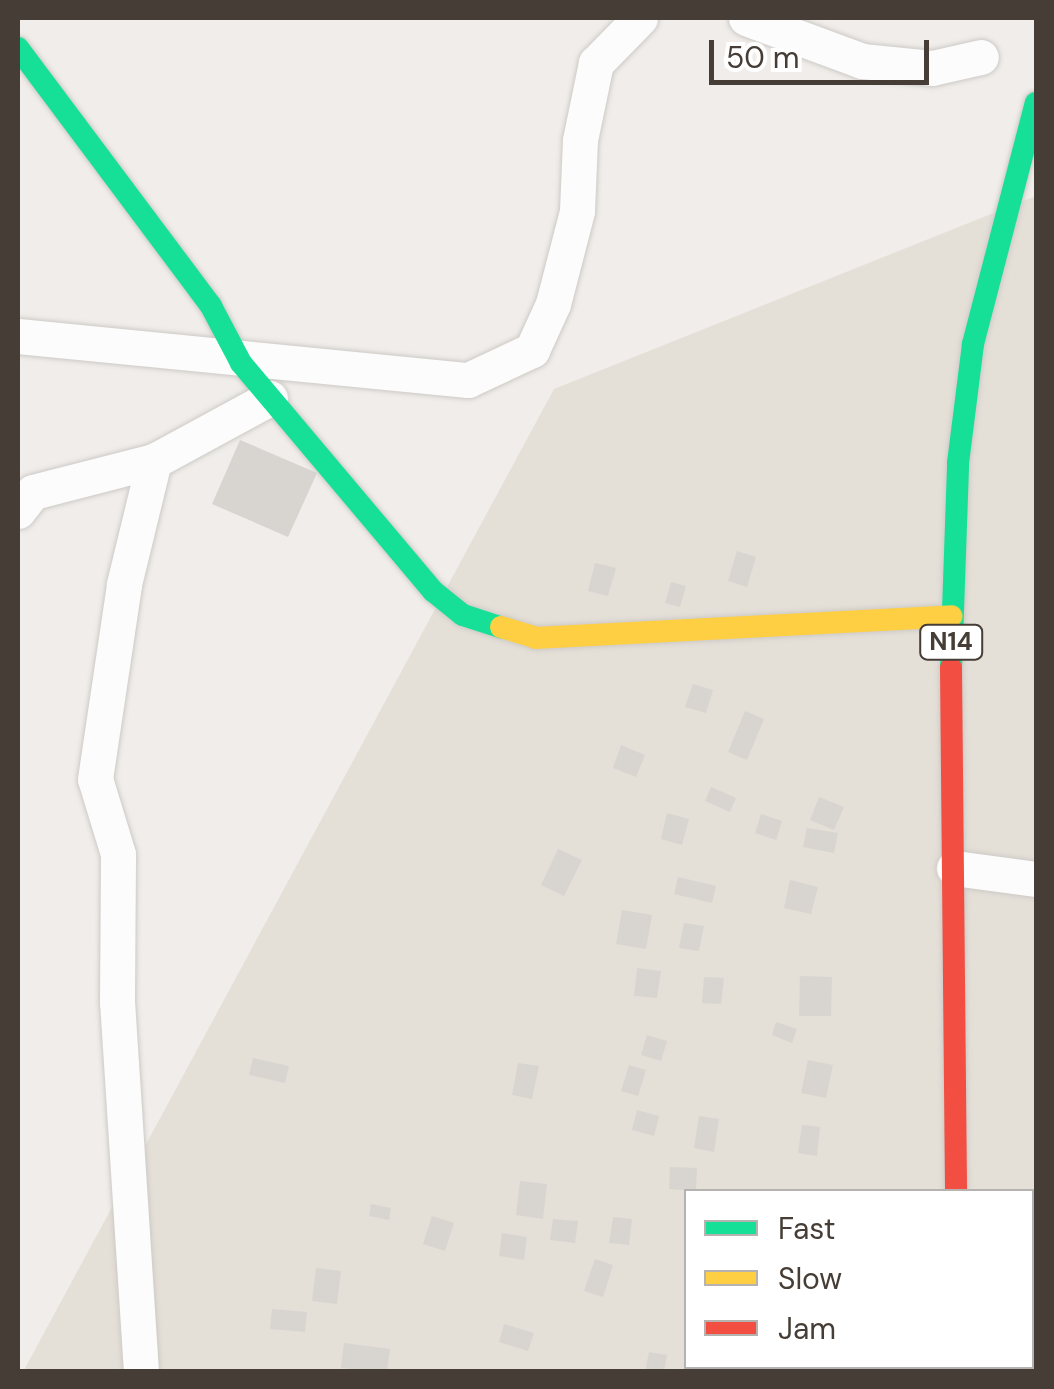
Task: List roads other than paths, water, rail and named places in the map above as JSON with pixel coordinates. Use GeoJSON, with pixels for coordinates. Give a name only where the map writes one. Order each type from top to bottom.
{"type":"FeatureCollection","features":[{"type":"Feature","properties":{"kind":"street"},"geometry":{"type":"LineString","coordinates":[[18,336],[91,338],[241,364],[468,380],[532,350],[553,304],[577,212],[580,140],[596,63],[640,18]]}},
{"type":"Feature","properties":{"kind":"street"},"geometry":{"type":"LineString","coordinates":[[746,18],[862,61],[932,68],[981,57]]}},
{"type":"Feature","properties":{"kind":"street"},"geometry":{"type":"LineString","coordinates":[[18,48],[211,306],[241,364],[432,590],[494,628],[536,638],[951,616]]}},
{"type":"Feature","properties":{"kind":"street","name":"N14"},"geometry":{"type":"LineString","coordinates":[[956,1189],[951,616],[973,344],[1036,103]]}},
{"type":"Feature","properties":{"kind":"street"},"geometry":{"type":"LineString","coordinates":[[18,511],[33,492],[154,461],[270,398]]}},
{"type":"Feature","properties":{"kind":"street"},"geometry":{"type":"LineString","coordinates":[[141,1372],[116,1002],[118,854],[95,779],[124,584],[154,461]]}},
{"type":"Feature","properties":{"kind":"street"},"geometry":{"type":"LineString","coordinates":[[954,868],[1036,879]]}}]}
